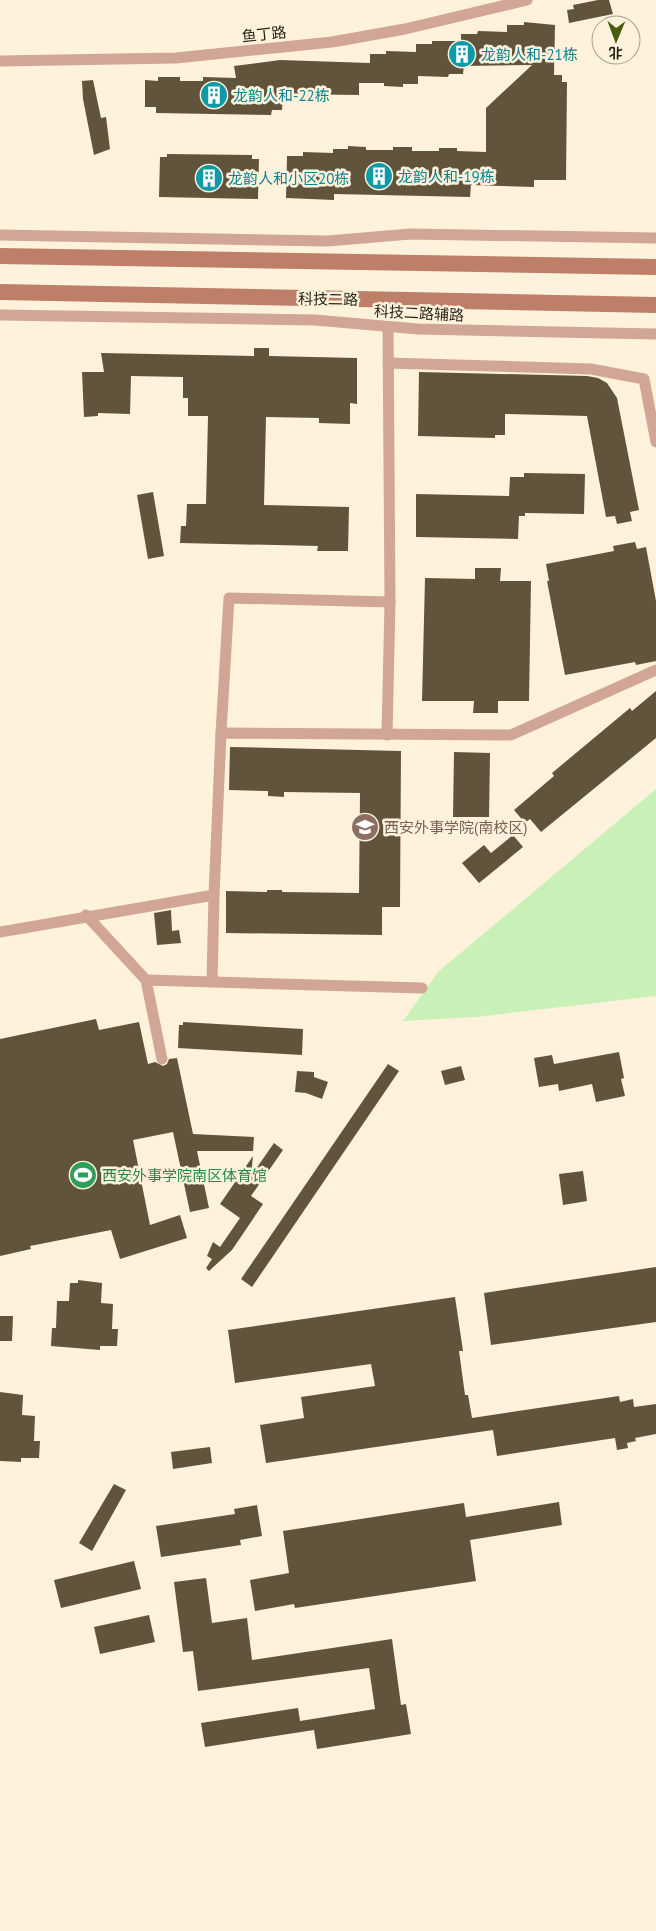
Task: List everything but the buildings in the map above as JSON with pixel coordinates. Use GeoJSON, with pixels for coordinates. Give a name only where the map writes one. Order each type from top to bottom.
{"type":"FeatureCollection","features":[{"type":"Feature","properties":{"kind":"main road"},"geometry":{"type":"LineString","coordinates":[[0,256],[656,267]]}},
{"type":"Feature","properties":{"kind":"main road","name":"科技二路"},"geometry":{"type":"LineString","coordinates":[[0,292],[656,305]]}},
{"type":"Feature","properties":{"kind":"street","name":"鱼丁路"},"geometry":{"type":"LineString","coordinates":[[0,61],[176,58],[332,42],[405,29],[527,0]]}},
{"type":"Feature","properties":{"kind":"street"},"geometry":{"type":"LineString","coordinates":[[0,235],[328,241],[410,234],[656,238]]}},
{"type":"Feature","properties":{"kind":"street","name":"科技二路辅路"},"geometry":{"type":"LineString","coordinates":[[0,315],[315,320],[418,330],[656,334]]}},
{"type":"Feature","properties":{"kind":"street"},"geometry":{"type":"LineString","coordinates":[[387,735],[390,602],[388,327]]}},
{"type":"Feature","properties":{"kind":"street"},"geometry":{"type":"LineString","coordinates":[[388,364],[591,369],[644,379],[656,442]]}},
{"type":"Feature","properties":{"kind":"street"},"geometry":{"type":"LineString","coordinates":[[212,982],[214,894],[229,598],[390,602]]}},
{"type":"Feature","properties":{"kind":"street"},"geometry":{"type":"LineString","coordinates":[[222,733],[511,735],[656,670]]}},
{"type":"Feature","properties":{"kind":"street"},"geometry":{"type":"LineString","coordinates":[[0,932],[214,894]]}},
{"type":"Feature","properties":{"kind":"street"},"geometry":{"type":"LineString","coordinates":[[86,916],[146,980],[162,1059]]}},
{"type":"Feature","properties":{"kind":"street"},"geometry":{"type":"LineString","coordinates":[[146,980],[422,988]]}},
{"type":"Feature","properties":{"kind":"green space"},"geometry":{"type":"Polygon","coordinates":[[[656,789],[656,996],[477,1017],[403,1021],[438,972],[656,789]]]}},
{"type":"Feature","properties":{"kind":"place","name":"龙韵人和-21栋"},"geometry":{"type":"Point","coordinates":[462,54]}},
{"type":"Feature","properties":{"kind":"place","name":"龙韵人和-22栋"},"geometry":{"type":"Point","coordinates":[214,95]}},
{"type":"Feature","properties":{"kind":"place","name":"龙韵人和-19栋"},"geometry":{"type":"Point","coordinates":[379,176]}},
{"type":"Feature","properties":{"kind":"place","name":"龙韵人和小区20栋"},"geometry":{"type":"Point","coordinates":[209,178]}},
{"type":"Feature","properties":{"kind":"place","name":"西安外事学院(南校区)"},"geometry":{"type":"Point","coordinates":[365,827]}},
{"type":"Feature","properties":{"kind":"place","name":"西安外事学院南区体育馆"},"geometry":{"type":"Point","coordinates":[83,1175]}}]}
